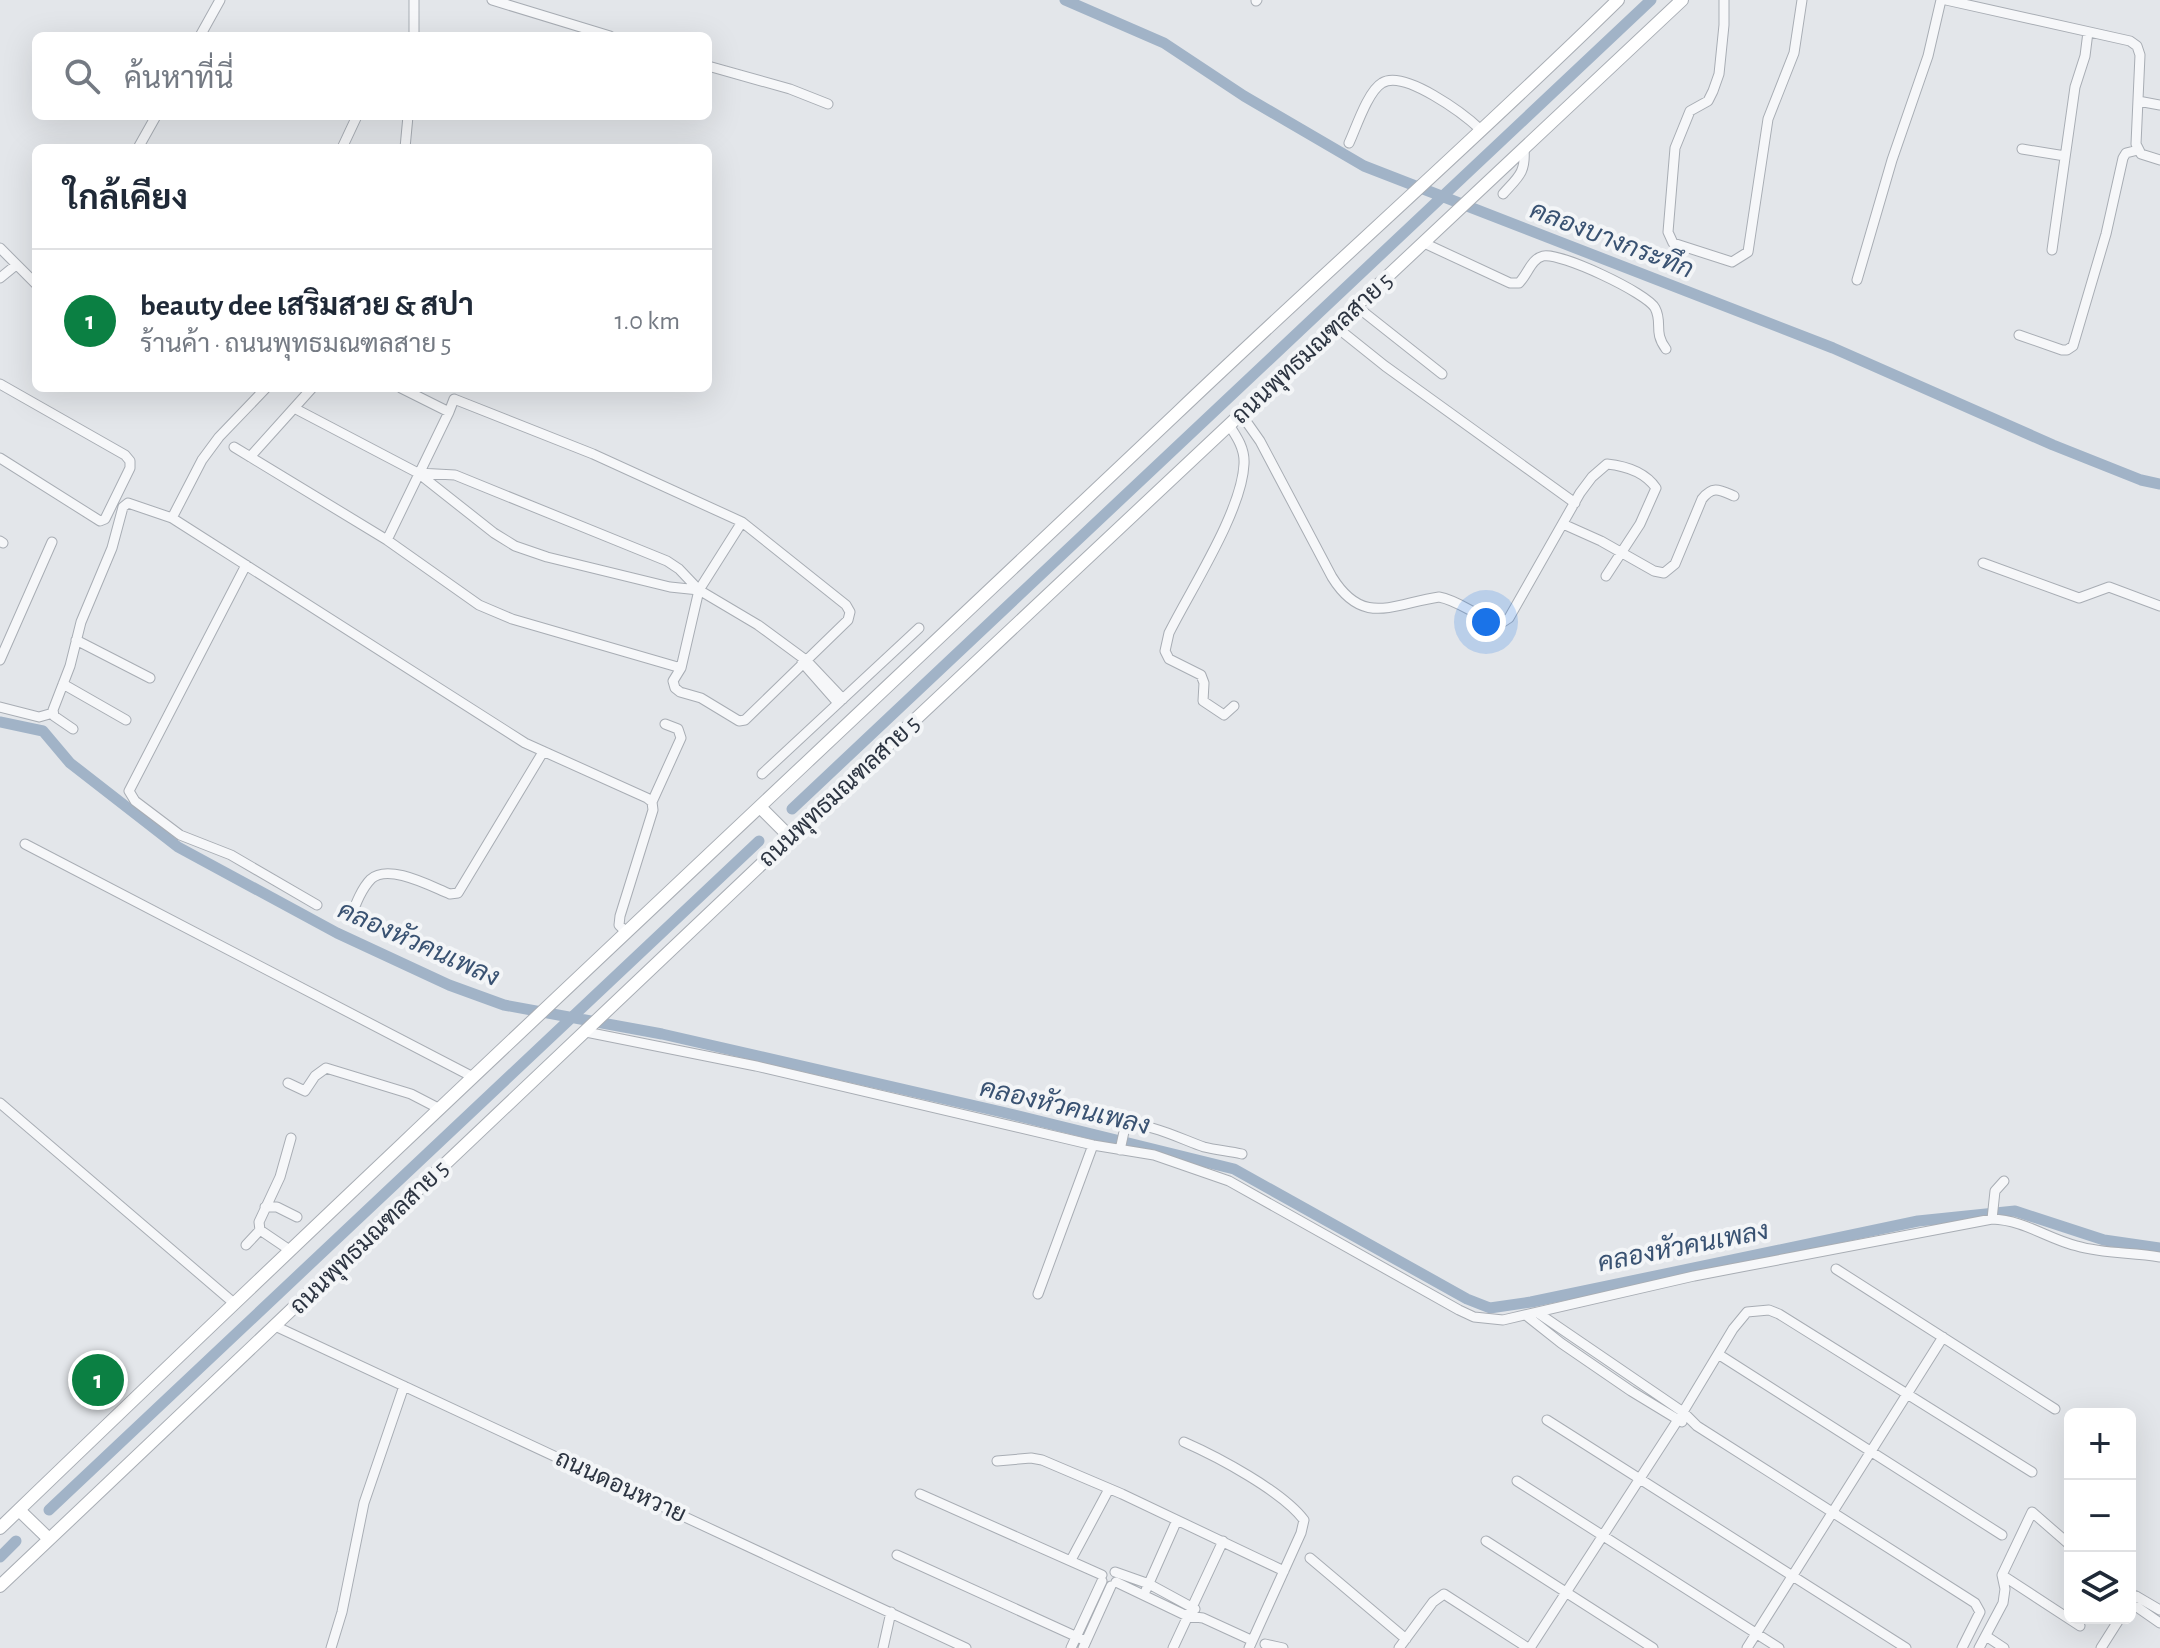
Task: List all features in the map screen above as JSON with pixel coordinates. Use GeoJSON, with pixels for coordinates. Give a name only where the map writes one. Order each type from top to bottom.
{"type":"FeatureCollection","features":[{"type":"Feature","properties":{"kind":"main road","name":"ถนนพุทธมณฑลสาย 5"},"geometry":{"type":"LineString","coordinates":[[0,1528],[625,931],[761,808],[1618,0]]}},
{"type":"Feature","properties":{"kind":"main road","name":"ถนนพุทธมณฑลสาย 5"},"geometry":{"type":"LineString","coordinates":[[0,1586],[790,837],[1682,0]]}},
{"type":"Feature","properties":{"kind":"main road"},"geometry":{"type":"LineString","coordinates":[[761,808],[790,837]]}},
{"type":"Feature","properties":{"kind":"main road"},"geometry":{"type":"LineString","coordinates":[[19,1510],[49,1539]]}},
{"type":"Feature","properties":{"kind":"street"},"geometry":{"type":"LineString","coordinates":[[202,32],[220,0]]}},
{"type":"Feature","properties":{"kind":"street"},"geometry":{"type":"LineString","coordinates":[[414,0],[414,32]]}},
{"type":"Feature","properties":{"kind":"street"},"geometry":{"type":"LineString","coordinates":[[492,0],[597,32]]}},
{"type":"Feature","properties":{"kind":"street"},"geometry":{"type":"LineString","coordinates":[[1724,0],[1719,74],[1708,101],[1690,111],[1675,148],[1668,232],[1673,243],[1732,262],[1748,252],[1751,242],[1753,208],[1768,119],[1794,53],[1802,0]]}},
{"type":"Feature","properties":{"kind":"street"},"geometry":{"type":"LineString","coordinates":[[1857,280],[1943,0],[2130,41],[2137,46],[2140,55],[2138,150]]}},
{"type":"Feature","properties":{"kind":"street"},"geometry":{"type":"LineString","coordinates":[[2052,250],[2075,87],[2085,56],[2088,32]]}},
{"type":"Feature","properties":{"kind":"street"},"geometry":{"type":"LineString","coordinates":[[712,67],[790,89],[828,104]]}},
{"type":"Feature","properties":{"kind":"street"},"geometry":{"type":"LineString","coordinates":[[1349,143],[1374,90],[1381,83],[1396,79],[1463,113],[1481,130]]}},
{"type":"Feature","properties":{"kind":"street"},"geometry":{"type":"LineString","coordinates":[[2138,101],[2160,105]]}},
{"type":"Feature","properties":{"kind":"street"},"geometry":{"type":"LineString","coordinates":[[140,144],[154,120]]}},
{"type":"Feature","properties":{"kind":"street"},"geometry":{"type":"LineString","coordinates":[[344,144],[355,120]]}},
{"type":"Feature","properties":{"kind":"street"},"geometry":{"type":"LineString","coordinates":[[405,144],[408,120]]}},
{"type":"Feature","properties":{"kind":"street"},"geometry":{"type":"LineString","coordinates":[[1503,194],[1522,173],[1524,149]]}},
{"type":"Feature","properties":{"kind":"street"},"geometry":{"type":"LineString","coordinates":[[2022,149],[2065,156]]}},
{"type":"Feature","properties":{"kind":"street"},"geometry":{"type":"LineString","coordinates":[[2138,150],[2148,158],[2160,160]]}},
{"type":"Feature","properties":{"kind":"street"},"geometry":{"type":"LineString","coordinates":[[2019,335],[2062,350],[2073,346],[2106,234],[2123,158],[2126,153],[2138,150]]}},
{"type":"Feature","properties":{"kind":"street"},"geometry":{"type":"LineString","coordinates":[[1424,243],[1510,283],[1519,283],[1534,260],[1541,256],[1563,259],[1646,297],[1657,313],[1659,340],[1666,349]]}},
{"type":"Feature","properties":{"kind":"street"},"geometry":{"type":"LineString","coordinates":[[0,248],[32,280]]}},
{"type":"Feature","properties":{"kind":"street"},"geometry":{"type":"LineString","coordinates":[[0,278],[16,265]]}},
{"type":"Feature","properties":{"kind":"street"},"geometry":{"type":"LineString","coordinates":[[1356,306],[1442,374]]}},
{"type":"Feature","properties":{"kind":"street"},"geometry":{"type":"LineString","coordinates":[[1335,326],[1385,366],[1575,503]]}},
{"type":"Feature","properties":{"kind":"street"},"geometry":{"type":"LineString","coordinates":[[0,384],[125,455],[130,461],[130,468],[105,519],[100,521],[0,458]]}},
{"type":"Feature","properties":{"kind":"street"},"geometry":{"type":"LineString","coordinates":[[172,518],[202,460],[219,437],[262,392]]}},
{"type":"Feature","properties":{"kind":"street"},"geometry":{"type":"LineString","coordinates":[[250,457],[308,392]]}},
{"type":"Feature","properties":{"kind":"street"},"geometry":{"type":"LineString","coordinates":[[409,392],[449,412]]}},
{"type":"Feature","properties":{"kind":"street"},"geometry":{"type":"LineString","coordinates":[[387,540],[457,392]]}},
{"type":"Feature","properties":{"kind":"street"},"geometry":{"type":"LineString","coordinates":[[454,399],[593,454],[742,522],[846,605],[850,612],[848,620],[803,660],[745,720],[739,721],[701,698],[675,688],[673,681],[681,668],[699,590],[742,522]]}},
{"type":"Feature","properties":{"kind":"street"},"geometry":{"type":"LineString","coordinates":[[294,408],[418,473],[515,546],[547,557],[670,587],[699,590]]}},
{"type":"Feature","properties":{"kind":"street"},"geometry":{"type":"LineString","coordinates":[[1241,414],[1260,441],[1343,594],[1352,602],[1365,607],[1397,606],[1448,598],[1490,620],[1503,622],[1509,618],[1592,477],[1607,464],[1629,469],[1650,480],[1656,488],[1640,524],[1606,576]]}},
{"type":"Feature","properties":{"kind":"street"},"geometry":{"type":"LineString","coordinates":[[1229,425],[1239,440],[1244,462],[1239,492],[1169,633],[1165,651],[1169,659],[1201,675],[1203,701],[1208,706],[1224,715],[1234,706]]}},
{"type":"Feature","properties":{"kind":"street"},"geometry":{"type":"LineString","coordinates":[[234,447],[387,540],[479,605],[681,668]]}},
{"type":"Feature","properties":{"kind":"street"},"geometry":{"type":"LineString","coordinates":[[418,473],[455,475],[667,561],[699,590],[758,625],[803,660],[841,701]]}},
{"type":"Feature","properties":{"kind":"street"},"geometry":{"type":"LineString","coordinates":[[1563,524],[1654,571],[1664,573],[1670,570],[1708,491],[1715,489],[1734,496]]}},
{"type":"Feature","properties":{"kind":"street"},"geometry":{"type":"LineString","coordinates":[[53,713],[94,587],[112,548],[123,507],[128,503],[172,518],[525,743],[652,802]]}},
{"type":"Feature","properties":{"kind":"street"},"geometry":{"type":"LineString","coordinates":[[0,660],[52,542]]}},
{"type":"Feature","properties":{"kind":"street"},"geometry":{"type":"LineString","coordinates":[[1983,563],[2079,598],[2109,587],[2160,606]]}},
{"type":"Feature","properties":{"kind":"street"},"geometry":{"type":"LineString","coordinates":[[246,565],[129,791],[135,801],[180,835],[231,855],[317,905]]}},
{"type":"Feature","properties":{"kind":"street"},"geometry":{"type":"LineString","coordinates":[[762,774],[919,628]]}},
{"type":"Feature","properties":{"kind":"street"},"geometry":{"type":"LineString","coordinates":[[76,640],[150,678]]}},
{"type":"Feature","properties":{"kind":"street"},"geometry":{"type":"LineString","coordinates":[[63,684],[126,720]]}},
{"type":"Feature","properties":{"kind":"street"},"geometry":{"type":"LineString","coordinates":[[0,707],[39,717],[53,713]]}},
{"type":"Feature","properties":{"kind":"street"},"geometry":{"type":"LineString","coordinates":[[53,713],[59,721],[73,729]]}},
{"type":"Feature","properties":{"kind":"street"},"geometry":{"type":"LineString","coordinates":[[625,931],[619,925],[620,916],[653,810],[652,802],[681,738],[678,729],[665,724]]}},
{"type":"Feature","properties":{"kind":"street"},"geometry":{"type":"LineString","coordinates":[[803,736],[818,753]]}},
{"type":"Feature","properties":{"kind":"street"},"geometry":{"type":"LineString","coordinates":[[350,919],[358,898],[376,876],[398,874],[450,894],[458,893],[543,752]]}},
{"type":"Feature","properties":{"kind":"street"},"geometry":{"type":"LineString","coordinates":[[25,844],[473,1077]]}},
{"type":"Feature","properties":{"kind":"street"},"geometry":{"type":"LineString","coordinates":[[586,1032],[756,1066],[1093,1145],[1121,1146],[1154,1155],[1229,1181],[1474,1317],[1498,1321],[1993,1209],[2075,1246],[2160,1257]]}},
{"type":"Feature","properties":{"kind":"street"},"geometry":{"type":"LineString","coordinates":[[288,1083],[305,1091],[315,1076],[326,1068],[411,1094],[440,1109]]}},
{"type":"Feature","properties":{"kind":"street"},"geometry":{"type":"LineString","coordinates":[[0,1103],[235,1304]]}},
{"type":"Feature","properties":{"kind":"street"},"geometry":{"type":"LineString","coordinates":[[1121,1146],[1125,1127],[1132,1124],[1208,1148],[1242,1154]]}},
{"type":"Feature","properties":{"kind":"street"},"geometry":{"type":"LineString","coordinates":[[291,1138],[280,1177],[259,1222],[260,1230],[291,1251]]}},
{"type":"Feature","properties":{"kind":"street"},"geometry":{"type":"LineString","coordinates":[[1038,1294],[1093,1145]]}},
{"type":"Feature","properties":{"kind":"street"},"geometry":{"type":"LineString","coordinates":[[1993,1209],[1998,1186],[2004,1181]]}},
{"type":"Feature","properties":{"kind":"street"},"geometry":{"type":"LineString","coordinates":[[265,1207],[286,1210],[297,1217]]}},
{"type":"Feature","properties":{"kind":"street"},"geometry":{"type":"LineString","coordinates":[[246,1245],[260,1230]]}},
{"type":"Feature","properties":{"kind":"street"},"geometry":{"type":"LineString","coordinates":[[1836,1269],[2055,1409]]}},
{"type":"Feature","properties":{"kind":"street"},"geometry":{"type":"LineString","coordinates":[[1399,1648],[1433,1602],[1444,1594],[1529,1648],[1742,1317],[1755,1309],[1769,1310],[1805,1329],[2032,1472]]}},
{"type":"Feature","properties":{"kind":"street"},"geometry":{"type":"LineString","coordinates":[[1538,1313],[1680,1416]]}},
{"type":"Feature","properties":{"kind":"street"},"geometry":{"type":"LineString","coordinates":[[1527,1316],[1561,1343],[1975,1603],[1980,1612],[1962,1648]]}},
{"type":"Feature","properties":{"kind":"street","name":"ถนนดอนหวาย"},"geometry":{"type":"LineString","coordinates":[[275,1326],[966,1648]]}},
{"type":"Feature","properties":{"kind":"street"},"geometry":{"type":"LineString","coordinates":[[1747,1648],[1943,1337]]}},
{"type":"Feature","properties":{"kind":"street"},"geometry":{"type":"LineString","coordinates":[[1718,1354],[2002,1535]]}},
{"type":"Feature","properties":{"kind":"street"},"geometry":{"type":"LineString","coordinates":[[331,1648],[342,1612],[364,1503],[404,1386]]}},
{"type":"Feature","properties":{"kind":"street"},"geometry":{"type":"LineString","coordinates":[[1547,1420],[1906,1648]]}},
{"type":"Feature","properties":{"kind":"street"},"geometry":{"type":"LineString","coordinates":[[1109,1579],[1149,1584],[1250,1644],[1304,1520],[1251,1478],[1184,1442]]}},
{"type":"Feature","properties":{"kind":"street"},"geometry":{"type":"LineString","coordinates":[[997,1461],[1042,1460],[1284,1571]]}},
{"type":"Feature","properties":{"kind":"street"},"geometry":{"type":"LineString","coordinates":[[1517,1481],[1779,1648]]}},
{"type":"Feature","properties":{"kind":"street"},"geometry":{"type":"LineString","coordinates":[[1071,1560],[1109,1489]]}},
{"type":"Feature","properties":{"kind":"street"},"geometry":{"type":"LineString","coordinates":[[920,1494],[1144,1595],[1190,1611]]}},
{"type":"Feature","properties":{"kind":"street"},"geometry":{"type":"LineString","coordinates":[[1979,1648],[2003,1603],[2005,1589],[2002,1575],[2032,1512],[2064,1540]]}},
{"type":"Feature","properties":{"kind":"street"},"geometry":{"type":"LineString","coordinates":[[1144,1595],[1177,1520]]}},
{"type":"Feature","properties":{"kind":"street"},"geometry":{"type":"LineString","coordinates":[[1173,1648],[1223,1541]]}},
{"type":"Feature","properties":{"kind":"street"},"geometry":{"type":"LineString","coordinates":[[1486,1541],[1653,1648]]}},
{"type":"Feature","properties":{"kind":"street"},"geometry":{"type":"LineString","coordinates":[[897,1555],[1076,1636],[1084,1644],[1109,1579]]}},
{"type":"Feature","properties":{"kind":"street"},"geometry":{"type":"LineString","coordinates":[[1310,1558],[1406,1639]]}},
{"type":"Feature","properties":{"kind":"street"},"geometry":{"type":"LineString","coordinates":[[2002,1575],[2080,1626]]}},
{"type":"Feature","properties":{"kind":"street"},"geometry":{"type":"LineString","coordinates":[[1071,1648],[1109,1579]]}},
{"type":"Feature","properties":{"kind":"street"},"geometry":{"type":"LineString","coordinates":[[2136,1599],[2141,1597],[2160,1610]]}},
{"type":"Feature","properties":{"kind":"street"},"geometry":{"type":"LineString","coordinates":[[2136,1606],[2160,1623]]}},
{"type":"Feature","properties":{"kind":"street"},"geometry":{"type":"LineString","coordinates":[[883,1648],[891,1612]]}},
{"type":"Feature","properties":{"kind":"street"},"geometry":{"type":"LineString","coordinates":[[2101,1648],[2116,1624]]}},
{"type":"Feature","properties":{"kind":"street"},"geometry":{"type":"LineString","coordinates":[[1986,1636],[2004,1648]]}},
{"type":"Feature","properties":{"kind":"street"},"geometry":{"type":"LineString","coordinates":[[1265,1644],[1283,1648]]}},
{"type":"Feature","properties":{"kind":"waterway","name":"คลองบางกระทึก"},"geometry":{"type":"LineString","coordinates":[[1065,0],[1164,43],[1244,96],[1364,166],[1833,348],[2053,445],[2141,480],[2160,484]]}},
{"type":"Feature","properties":{"kind":"waterway"},"geometry":{"type":"LineString","coordinates":[[792,809],[1651,0]]}},
{"type":"Feature","properties":{"kind":"waterway","name":"คลองหัวคนเพลง"},"geometry":{"type":"LineString","coordinates":[[0,722],[43,731],[70,763],[178,847],[337,933],[449,985],[504,1005],[662,1034],[1234,1169],[1467,1299],[1490,1308],[1918,1221],[2015,1211],[2104,1240],[2160,1248]]}},
{"type":"Feature","properties":{"kind":"waterway"},"geometry":{"type":"LineString","coordinates":[[49,1510],[759,841]]}},
{"type":"Feature","properties":{"kind":"waterway"},"geometry":{"type":"LineString","coordinates":[[0,1557],[16,1541]]}},
{"type":"Feature","properties":{"kind":"place","name":"beauty dee เสริมสวย & สปา"},"geometry":{"type":"Point","coordinates":[98,1380]}}]}
